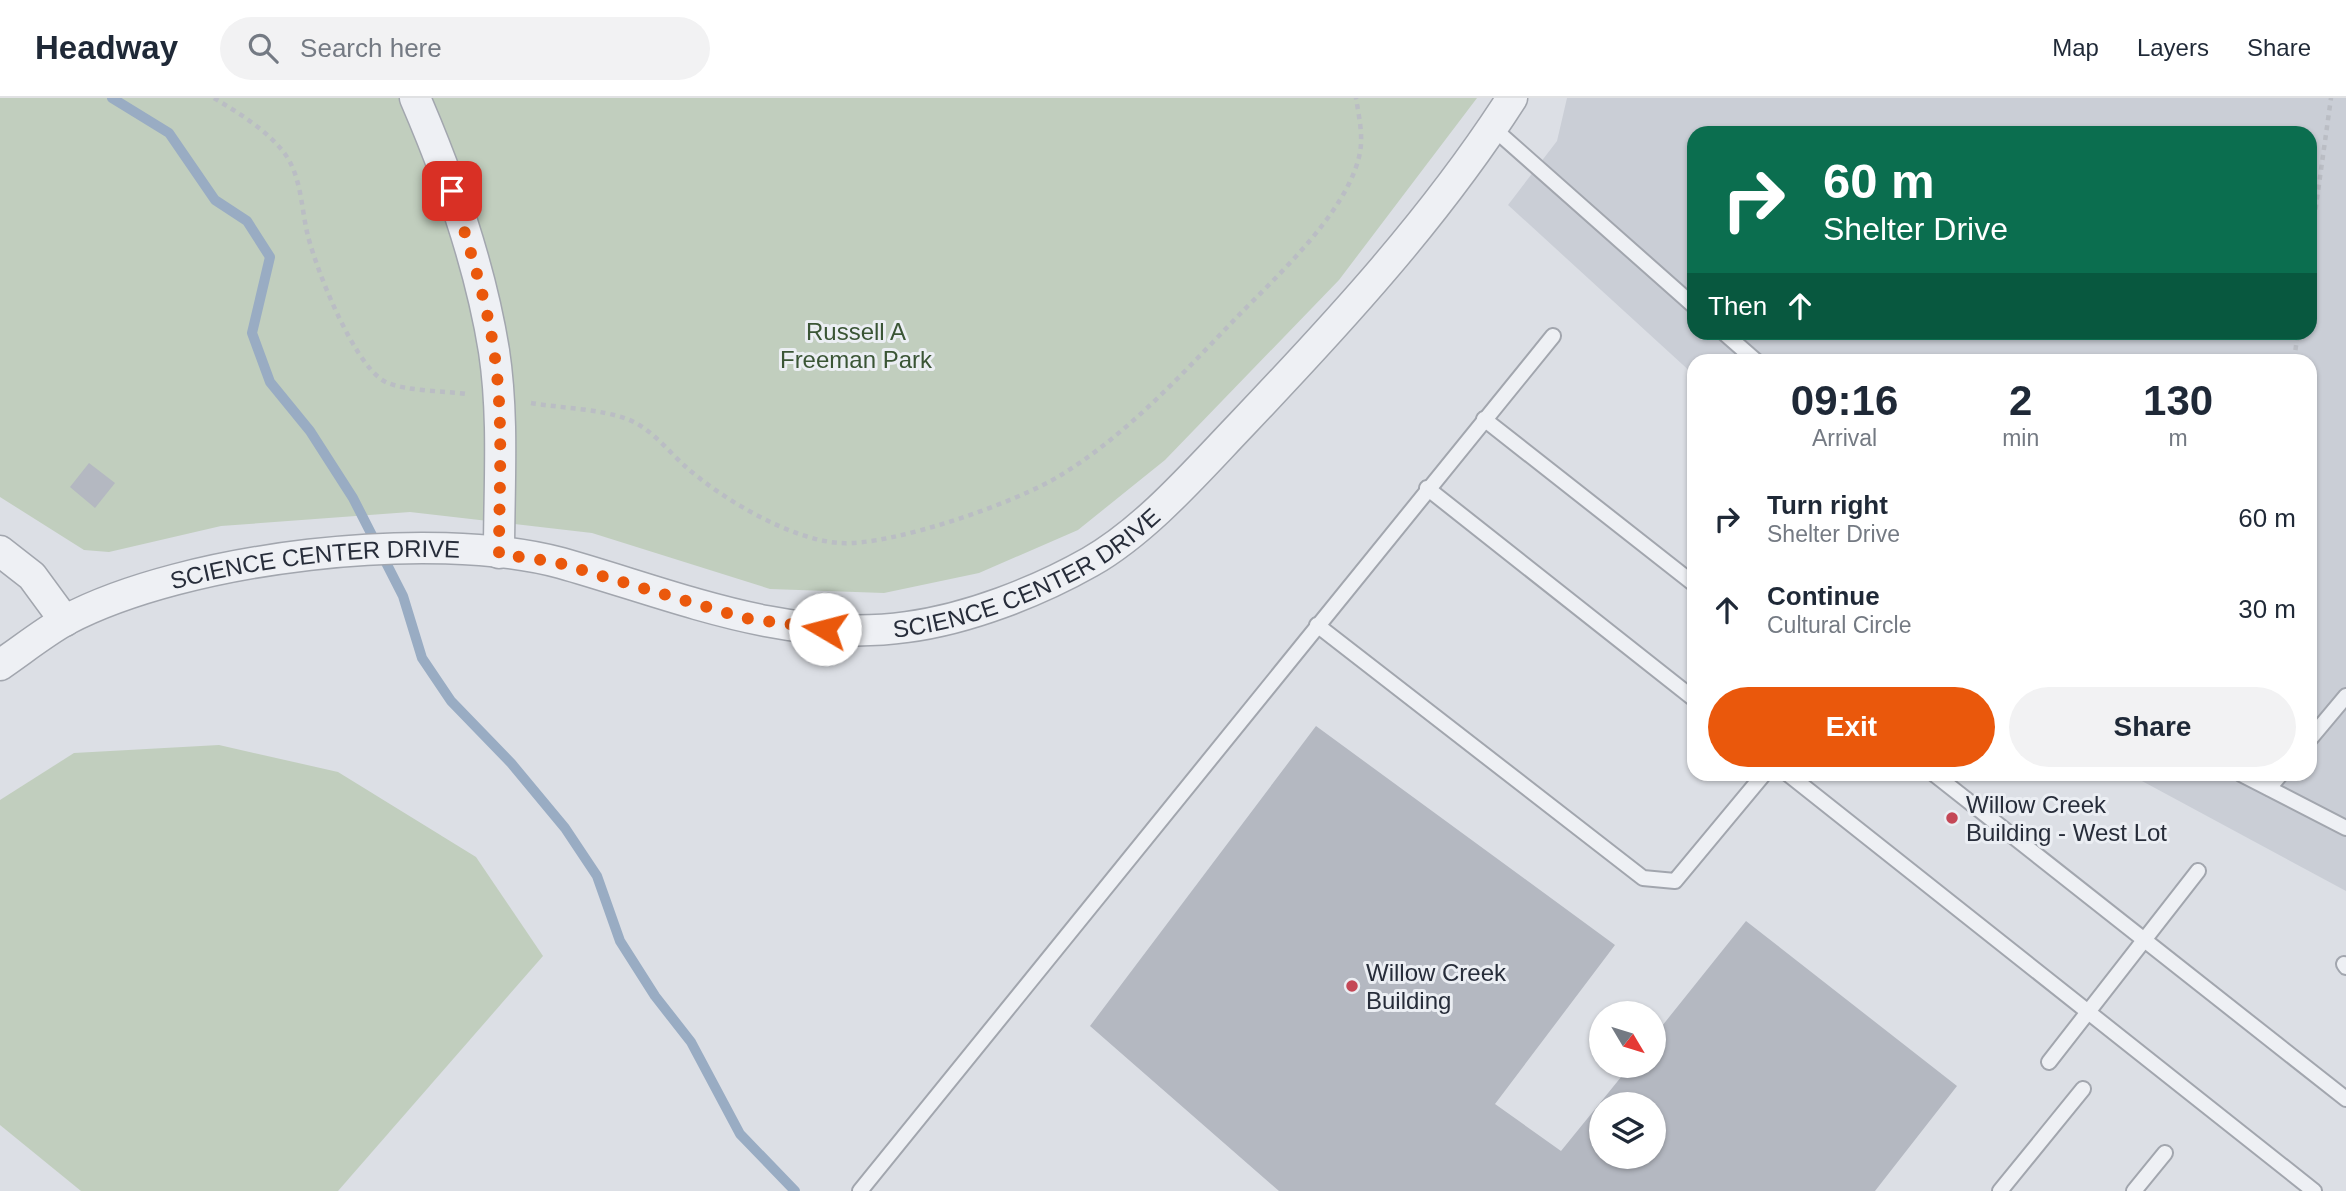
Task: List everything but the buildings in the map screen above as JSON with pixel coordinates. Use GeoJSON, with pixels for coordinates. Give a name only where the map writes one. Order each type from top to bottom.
{"type":"FeatureCollection","features":[{"type":"Feature","properties":{"kind":"street"},"geometry":{"type":"LineString","coordinates":[[415,98],[445,168],[474,262],[494,352],[499,554]]}},
{"type":"Feature","properties":{"kind":"street","name":"SCIENCE CENTER DRIVE"},"geometry":{"type":"LineString","coordinates":[[0,665],[65,621],[116,599],[208,573],[347,550],[400,546],[499,554],[555,562],[744,618],[825,629],[907,628],[1002,604],[1093,561],[1168,502],[1358,301],[1493,128],[1512,98]]}},
{"type":"Feature","properties":{"kind":"street"},"geometry":{"type":"LineString","coordinates":[[0,551],[32,576],[65,621]]}},
{"type":"Feature","properties":{"kind":"lane"},"geometry":{"type":"LineString","coordinates":[[1493,128],[1687,300]]}},
{"type":"Feature","properties":{"kind":"lane"},"geometry":{"type":"LineString","coordinates":[[860,1191],[1427,488],[1553,336]]}},
{"type":"Feature","properties":{"kind":"lane"},"geometry":{"type":"LineString","coordinates":[[1732,340],[1748,354]]}},
{"type":"Feature","properties":{"kind":"lane"},"geometry":{"type":"LineString","coordinates":[[1485,419],[1687,578]]}},
{"type":"Feature","properties":{"kind":"lane"},"geometry":{"type":"LineString","coordinates":[[1427,488],[1687,693]]}},
{"type":"Feature","properties":{"kind":"lane"},"geometry":{"type":"LineString","coordinates":[[1317,625],[1643,878],[1675,881],[1758,781]]}},
{"type":"Feature","properties":{"kind":"lane"},"geometry":{"type":"LineString","coordinates":[[2317,731],[2346,696]]}},
{"type":"Feature","properties":{"kind":"lane"},"geometry":{"type":"LineString","coordinates":[[1797,781],[2314,1191]]}},
{"type":"Feature","properties":{"kind":"lane"},"geometry":{"type":"LineString","coordinates":[[1943,781],[2346,1099]]}},
{"type":"Feature","properties":{"kind":"lane"},"geometry":{"type":"LineString","coordinates":[[2255,781],[2346,828]]}},
{"type":"Feature","properties":{"kind":"lane"},"geometry":{"type":"LineString","coordinates":[[2269,788],[2275,781]]}},
{"type":"Feature","properties":{"kind":"lane"},"geometry":{"type":"LineString","coordinates":[[2049,1062],[2198,871]]}},
{"type":"Feature","properties":{"kind":"lane"},"geometry":{"type":"LineString","coordinates":[[2000,1191],[2083,1089]]}},
{"type":"Feature","properties":{"kind":"lane"},"geometry":{"type":"LineString","coordinates":[[2134,1191],[2165,1153]]}},
{"type":"Feature","properties":{"kind":"path"},"geometry":{"type":"LineString","coordinates":[[214,98],[255,124],[286,156],[302,196],[308,236],[350,341],[372,374],[389,384],[628,419],[652,435],[714,489],[813,540],[841,543],[876,541],[1020,497],[1060,476],[1133,420],[1303,249],[1327,216],[1359,158],[1361,131],[1356,98]]}},
{"type":"Feature","properties":{"kind":"path"},"geometry":{"type":"LineString","coordinates":[[2317,199],[2331,98]]}},
{"type":"Feature","properties":{"kind":"shaded area"},"geometry":{"type":"Polygon","coordinates":[[[1567,98],[2346,98],[2346,891],[2142,781],[2317,781],[2317,354],[1687,354],[1687,369],[1508,205],[1557,141],[1567,98]]]}},
{"type":"Feature","properties":{"kind":"green space","name":"Russell A Freeman Park"},"geometry":{"type":"Polygon","coordinates":[[[0,98],[1477,98],[1339,280],[1165,460],[1078,530],[979,573],[884,593],[770,589],[592,533],[410,512],[221,526],[109,552],[84,550],[0,497],[0,98]]]}},
{"type":"Feature","properties":{"kind":"green space"},"geometry":{"type":"Polygon","coordinates":[[[219,745],[338,772],[476,857],[543,956],[338,1191],[81,1191],[0,1125],[0,800],[74,753],[219,745]]]}},
{"type":"Feature","properties":{"kind":"waterway"},"geometry":{"type":"LineString","coordinates":[[112,98],[169,133],[215,200],[247,221],[270,257],[252,333],[270,382],[310,431],[353,498],[403,596],[422,658],[451,701],[511,763],[565,828],[597,876],[620,941],[655,996],[691,1042],[740,1134],[795,1191]]}},
{"type":"Feature","properties":{"kind":"place","name":"Willow Creek Building - West Lot"},"geometry":{"type":"Point","coordinates":[1952,818]}},
{"type":"Feature","properties":{"kind":"place","name":"Willow Creek Building"},"geometry":{"type":"Point","coordinates":[1352,986]}},
{"type":"Feature","properties":{"kind":"route"},"geometry":{"type":"LineString","coordinates":[[452,191],[474,262],[494,352],[499,415],[499,554],[555,562],[744,618],[825,629]]}}]}
